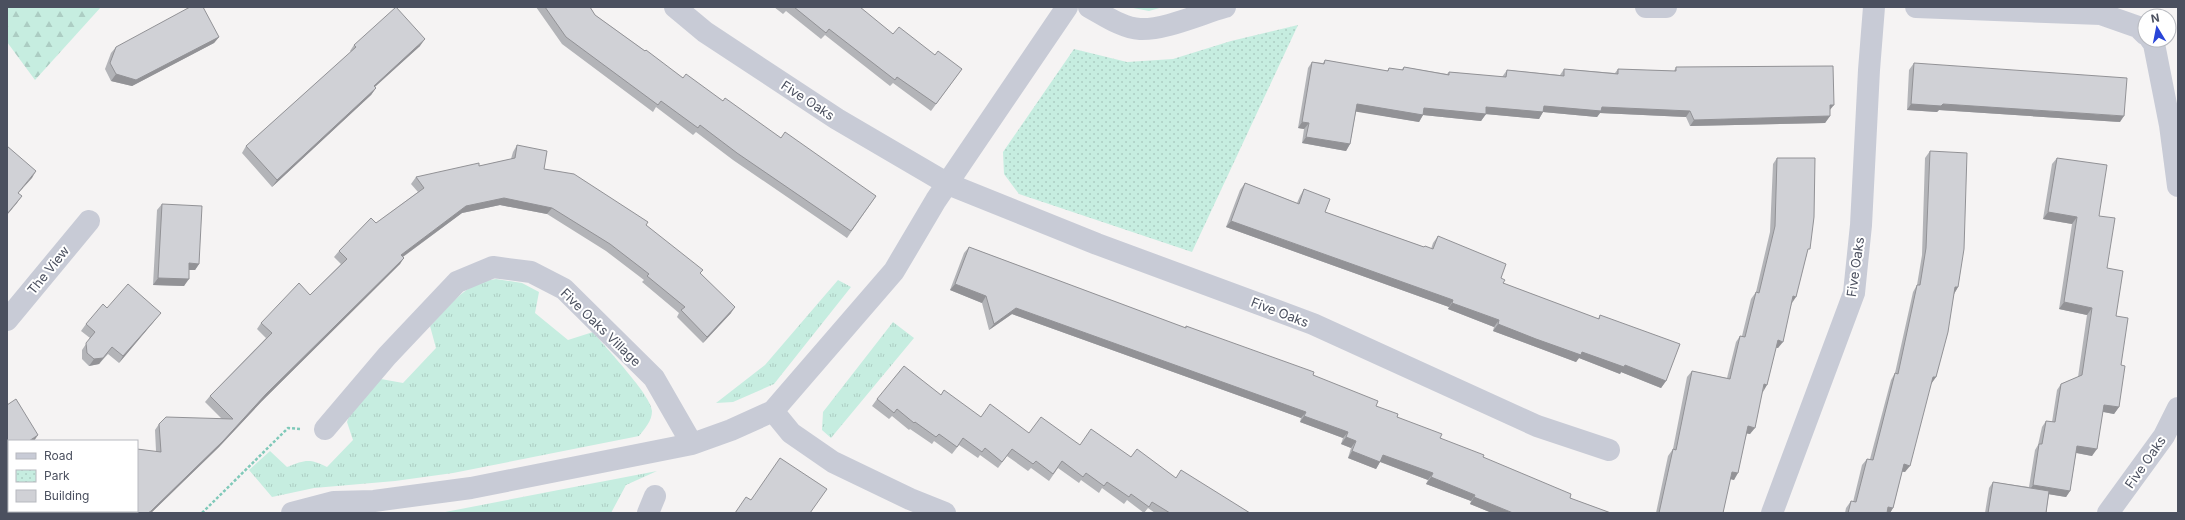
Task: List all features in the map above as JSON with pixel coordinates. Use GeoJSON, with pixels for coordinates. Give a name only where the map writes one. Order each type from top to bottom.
{"type":"FeatureCollection","features":[{"type":"Feature","properties":{"kind":"street","name":"Five Oaks"},"geometry":{"type":"LineString","coordinates":[[675,7],[705,32],[837,119],[948,184],[1097,244],[1313,324],[1538,426],[1609,450]]}},
{"type":"Feature","properties":{"kind":"street"},"geometry":{"type":"LineString","coordinates":[[292,513],[334,502],[375,507],[692,444],[731,430],[773,411],[894,271],[948,184],[1067,7]]}},
{"type":"Feature","properties":{"kind":"street"},"geometry":{"type":"LineString","coordinates":[[1089,7],[1121,24],[1140,29],[1164,25],[1225,7]]}},
{"type":"Feature","properties":{"kind":"street"},"geometry":{"type":"LineString","coordinates":[[1646,7],[1666,7]]}},
{"type":"Feature","properties":{"kind":"street","name":"Five Oaks"},"geometry":{"type":"LineString","coordinates":[[1772,513],[1854,293],[1861,225],[1869,70],[1874,7]]}},
{"type":"Feature","properties":{"kind":"street"},"geometry":{"type":"LineString","coordinates":[[1916,7],[2101,14],[2137,27]]}},
{"type":"Feature","properties":{"kind":"street"},"geometry":{"type":"LineString","coordinates":[[2155,48],[2170,125],[2178,186]]}},
{"type":"Feature","properties":{"kind":"street","name":"The View"},"geometry":{"type":"LineString","coordinates":[[7,320],[89,221]]}},
{"type":"Feature","properties":{"kind":"street","name":"Five Oaks Village"},"geometry":{"type":"LineString","coordinates":[[325,429],[387,356],[457,282],[493,267],[531,272],[564,289],[654,378],[692,444]]}},
{"type":"Feature","properties":{"kind":"street","name":"Five Oaks"},"geometry":{"type":"LineString","coordinates":[[2108,513],[2164,436],[2178,408]]}},
{"type":"Feature","properties":{"kind":"street"},"geometry":{"type":"LineString","coordinates":[[773,411],[791,433],[833,462],[910,499],[945,513]]}},
{"type":"Feature","properties":{"kind":"path"},"geometry":{"type":"LineString","coordinates":[[202,513],[288,428],[325,429]]}},
{"type":"Feature","properties":{"kind":"green space"},"geometry":{"type":"Polygon","coordinates":[[[7,7],[101,7],[35,80],[7,42],[7,7]]]}},
{"type":"Feature","properties":{"kind":"green space"},"geometry":{"type":"Polygon","coordinates":[[[1128,7],[1163,7],[1149,11],[1128,7]]]}},
{"type":"Feature","properties":{"kind":"green space"},"geometry":{"type":"Polygon","coordinates":[[[1298,25],[1192,252],[1019,194],[1004,174],[1003,152],[1074,49],[1127,62],[1173,59],[1231,41],[1298,25]]]}},
{"type":"Feature","properties":{"kind":"green space"},"geometry":{"type":"Polygon","coordinates":[[[496,279],[522,283],[539,292],[535,313],[568,340],[593,332],[627,371],[650,404],[652,411],[651,418],[639,436],[453,473],[395,481],[314,488],[272,497],[249,470],[270,451],[287,467],[298,463],[311,461],[327,467],[353,440],[347,422],[353,404],[381,379],[403,383],[436,348],[430,326],[459,296],[467,290],[485,281],[496,279]]]}},
{"type":"Feature","properties":{"kind":"green space"},"geometry":{"type":"Polygon","coordinates":[[[838,280],[851,287],[774,384],[733,402],[716,403],[765,365],[838,280]]]}},
{"type":"Feature","properties":{"kind":"green space"},"geometry":{"type":"Polygon","coordinates":[[[893,322],[914,338],[831,438],[822,430],[823,412],[893,322]]]}},
{"type":"Feature","properties":{"kind":"green space"},"geometry":{"type":"Polygon","coordinates":[[[657,471],[626,485],[611,513],[440,513],[657,471]]]}},
{"type":"Feature","properties":{"kind":"building"},"geometry":{"type":"Polygon","coordinates":[[[190,7],[203,7],[219,37],[136,80],[116,74],[110,63],[116,47],[190,7]]]}},
{"type":"Feature","properties":{"kind":"building"},"geometry":{"type":"Polygon","coordinates":[[[396,7],[425,39],[374,86],[376,88],[277,180],[246,146],[356,47],[354,45],[396,7]]]}},
{"type":"Feature","properties":{"kind":"building"},"geometry":{"type":"Polygon","coordinates":[[[545,7],[590,7],[595,15],[645,51],[646,50],[683,78],[686,74],[723,101],[725,98],[781,138],[785,132],[876,196],[851,231],[737,153],[700,125],[698,128],[661,101],[658,105],[566,37],[545,7]]]}},
{"type":"Feature","properties":{"kind":"building"},"geometry":{"type":"Polygon","coordinates":[[[794,7],[860,7],[893,34],[899,27],[935,55],[938,51],[962,69],[936,104],[897,77],[895,80],[829,29],[826,33],[794,7]]]}},
{"type":"Feature","properties":{"kind":"building"},"geometry":{"type":"Polygon","coordinates":[[[1325,60],[1388,71],[1389,68],[1403,70],[1404,67],[1449,75],[1449,72],[1506,77],[1507,70],[1564,76],[1564,69],[1618,74],[1618,69],[1676,71],[1676,67],[1833,66],[1834,105],[1830,105],[1830,116],[1694,120],[1690,111],[1602,107],[1601,111],[1544,106],[1543,112],[1486,107],[1486,114],[1424,108],[1423,115],[1357,104],[1350,144],[1306,137],[1309,123],[1302,122],[1312,62],[1324,64],[1325,60]]]}},
{"type":"Feature","properties":{"kind":"building"},"geometry":{"type":"Polygon","coordinates":[[[1914,63],[2127,78],[2124,116],[1943,104],[1941,106],[1911,104],[1914,63]]]}},
{"type":"Feature","properties":{"kind":"building"},"geometry":{"type":"Polygon","coordinates":[[[517,145],[547,151],[544,169],[574,174],[648,222],[646,225],[703,270],[700,273],[735,307],[707,337],[681,310],[685,307],[647,276],[649,274],[610,244],[552,208],[504,198],[466,206],[401,255],[404,258],[266,394],[223,441],[151,511],[148,513],[82,513],[138,512],[138,449],[161,452],[159,424],[166,417],[233,419],[210,396],[272,333],[261,323],[299,283],[310,295],[347,259],[339,251],[371,218],[376,223],[424,188],[416,177],[479,163],[479,166],[515,158],[517,145]]]}},
{"type":"Feature","properties":{"kind":"building"},"geometry":{"type":"Polygon","coordinates":[[[7,146],[36,171],[18,193],[22,196],[7,214],[7,146]]]}},
{"type":"Feature","properties":{"kind":"building"},"geometry":{"type":"Polygon","coordinates":[[[1930,151],[1967,153],[1964,249],[1958,287],[1955,287],[1948,332],[1936,377],[1933,377],[1910,466],[1904,464],[1893,508],[1888,507],[1887,513],[1848,513],[1851,501],[1856,502],[1867,459],[1873,460],[1895,373],[1898,374],[1917,285],[1920,285],[1926,248],[1930,151]]]}},
{"type":"Feature","properties":{"kind":"building"},"geometry":{"type":"Polygon","coordinates":[[[1777,158],[1815,158],[1814,217],[1810,249],[1808,249],[1796,297],[1793,296],[1783,342],[1778,340],[1767,385],[1764,384],[1755,428],[1748,426],[1738,473],[1732,472],[1723,513],[1659,513],[1673,449],[1676,450],[1692,371],[1730,379],[1740,336],[1745,337],[1756,292],[1759,293],[1775,226],[1777,158]]]}},
{"type":"Feature","properties":{"kind":"building"},"geometry":{"type":"Polygon","coordinates":[[[2057,158],[2107,165],[2099,216],[2115,218],[2107,268],[2123,271],[2116,316],[2128,318],[2121,365],[2125,366],[2119,407],[2104,405],[2097,449],[2077,446],[2070,491],[2033,485],[2039,444],[2042,444],[2046,421],[2055,422],[2061,384],[2082,375],[2092,308],[2064,302],[2077,217],[2048,212],[2057,158]]]}},
{"type":"Feature","properties":{"kind":"building"},"geometry":{"type":"Polygon","coordinates":[[[1245,183],[1299,204],[1304,189],[1330,199],[1325,212],[1424,247],[1433,249],[1438,236],[1506,264],[1501,278],[1505,280],[1503,283],[1599,319],[1600,315],[1680,344],[1666,381],[1625,365],[1624,367],[1582,352],[1581,355],[1536,339],[1498,324],[1499,320],[1452,303],[1453,300],[1231,221],[1245,183]]]}},
{"type":"Feature","properties":{"kind":"building"},"geometry":{"type":"Polygon","coordinates":[[[162,204],[202,206],[199,264],[189,263],[189,279],[158,278],[162,204]]]}},
{"type":"Feature","properties":{"kind":"building"},"geometry":{"type":"Polygon","coordinates":[[[969,247],[1186,328],[1186,326],[1314,372],[1313,375],[1378,401],[1376,406],[1398,414],[1397,417],[1442,434],[1440,438],[1484,455],[1483,457],[1571,494],[1570,498],[1611,513],[1513,513],[1474,497],[1475,495],[1431,477],[1433,473],[1383,455],[1380,462],[1352,451],[1356,441],[1346,437],[1348,432],[1304,416],[1306,412],[1016,308],[994,324],[986,296],[955,284],[969,247]]]}},
{"type":"Feature","properties":{"kind":"building"},"geometry":{"type":"Polygon","coordinates":[[[128,284],[161,313],[123,356],[112,347],[103,358],[94,359],[87,353],[86,343],[95,332],[86,324],[103,304],[107,308],[128,284]]]}},
{"type":"Feature","properties":{"kind":"building"},"geometry":{"type":"Polygon","coordinates":[[[904,366],[941,395],[944,390],[981,417],[990,404],[1029,433],[1041,417],[1080,445],[1091,429],[1131,457],[1137,449],[1176,478],[1181,470],[1250,513],[1170,513],[1152,502],[1149,507],[1131,494],[1129,497],[1107,482],[1104,486],[1086,473],[1083,477],[1062,461],[1053,474],[1036,461],[1033,464],[1012,449],[1002,462],[985,448],[982,452],[963,438],[957,447],[939,434],[936,437],[915,422],[914,423],[897,409],[894,413],[877,399],[904,366]]]}},
{"type":"Feature","properties":{"kind":"building"},"geometry":{"type":"Polygon","coordinates":[[[16,399],[38,435],[30,440],[8,440],[7,455],[7,405],[16,399]]]}},
{"type":"Feature","properties":{"kind":"building"},"geometry":{"type":"Polygon","coordinates":[[[780,458],[827,489],[810,513],[735,513],[746,497],[751,500],[780,458]]]}},
{"type":"Feature","properties":{"kind":"building"},"geometry":{"type":"Polygon","coordinates":[[[1993,482],[2049,491],[2046,513],[1988,513],[1993,482]]]}}]}
